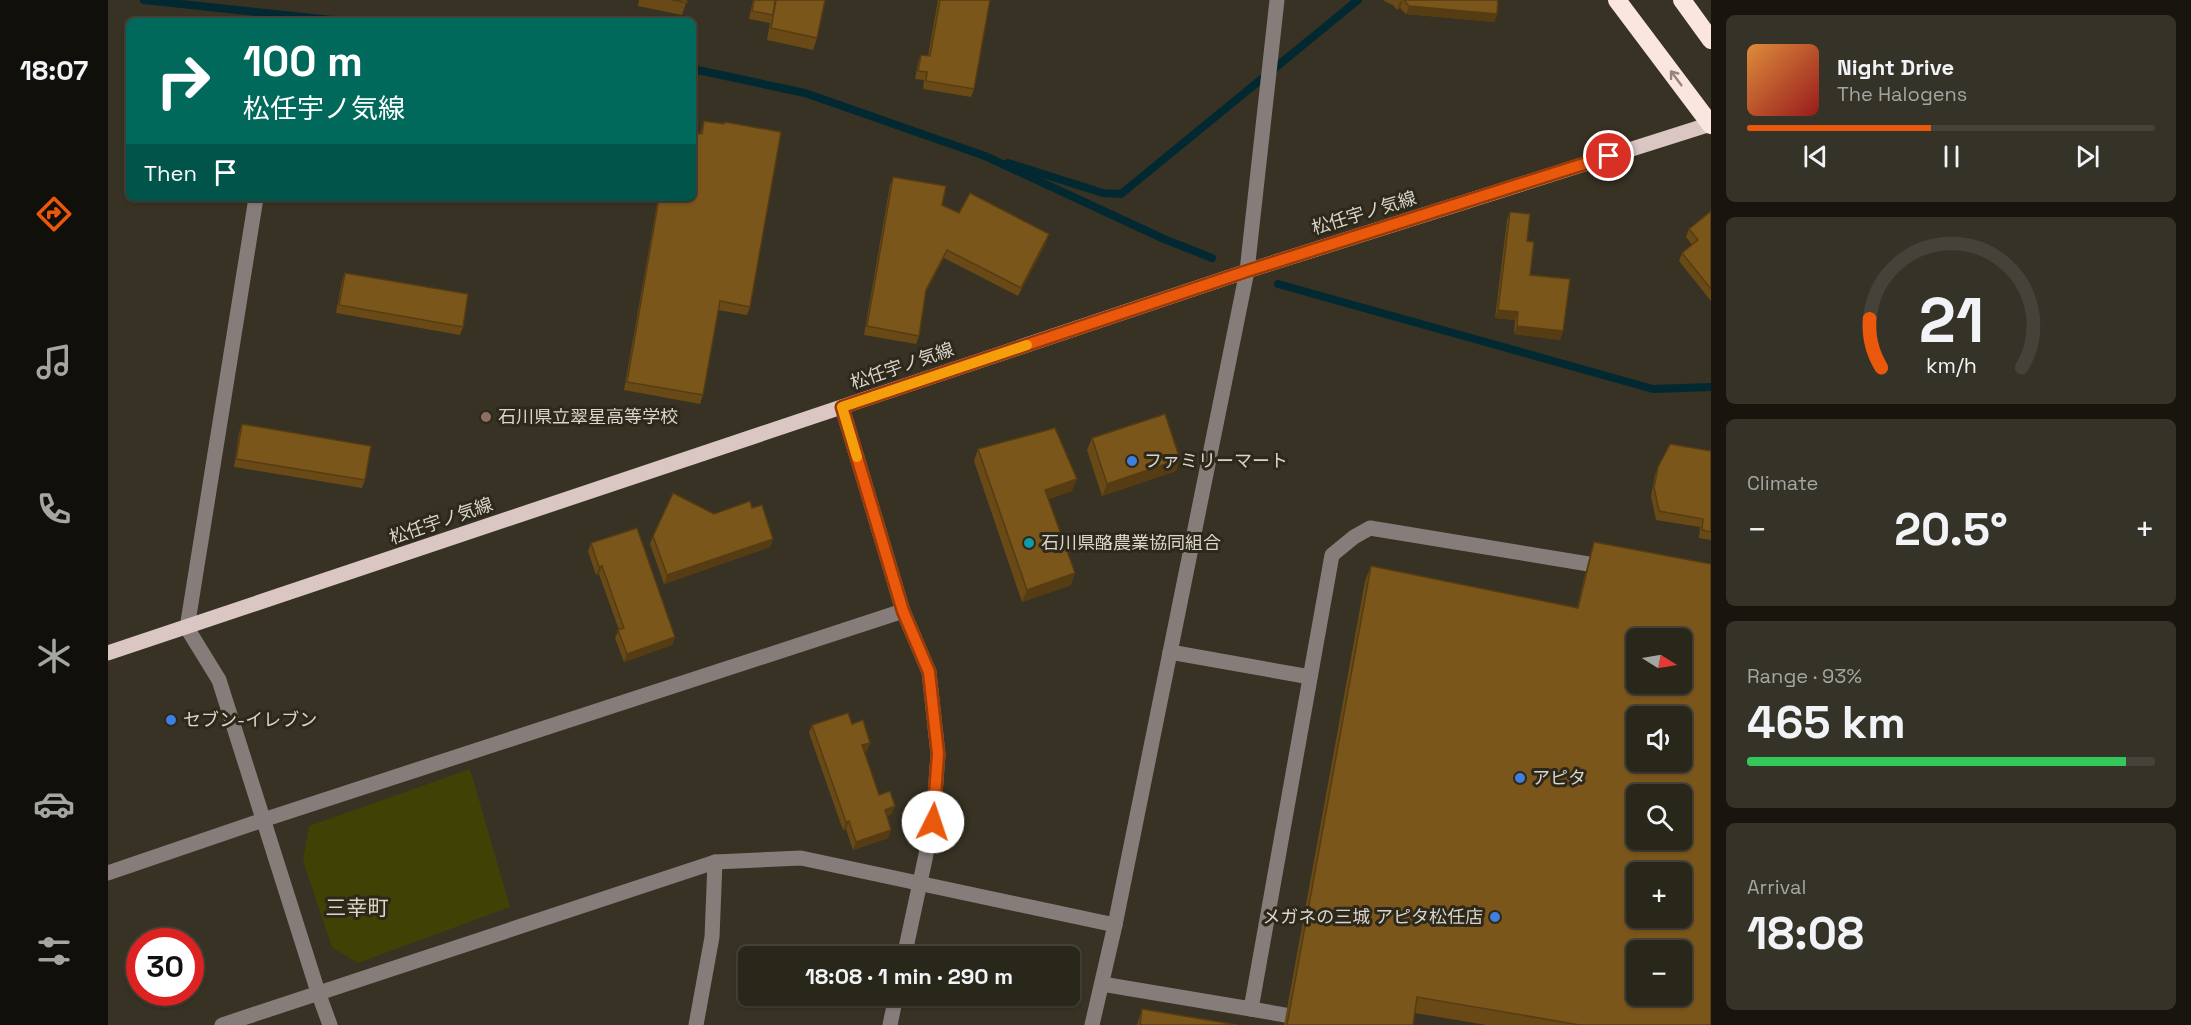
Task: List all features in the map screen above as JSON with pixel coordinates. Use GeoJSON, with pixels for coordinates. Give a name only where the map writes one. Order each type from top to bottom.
{"type":"FeatureCollection","features":[{"type":"Feature","properties":{"kind":"highway"},"geometry":{"type":"LineString","coordinates":[[1617,0],[1711,124]]}},
{"type":"Feature","properties":{"kind":"highway"},"geometry":{"type":"LineString","coordinates":[[1682,0],[1711,40]]}},
{"type":"Feature","properties":{"kind":"main road","name":"松任宇ノ気線"},"geometry":{"type":"LineString","coordinates":[[108,653],[1247,271],[1711,124]]}},
{"type":"Feature","properties":{"kind":"street"},"geometry":{"type":"LineString","coordinates":[[1092,1025],[1115,925],[1247,271],[1277,0]]}},
{"type":"Feature","properties":{"kind":"street"},"geometry":{"type":"LineString","coordinates":[[256,201],[187,628],[219,680],[330,1025]]}},
{"type":"Feature","properties":{"kind":"street"},"geometry":{"type":"LineString","coordinates":[[842,407],[903,611],[929,672],[938,754],[933,822],[906,946]]}},
{"type":"Feature","properties":{"kind":"street"},"geometry":{"type":"LineString","coordinates":[[1251,1009],[1332,555],[1354,537],[1370,528],[1619,569]]}},
{"type":"Feature","properties":{"kind":"street"},"geometry":{"type":"LineString","coordinates":[[108,873],[263,820],[903,611]]}},
{"type":"Feature","properties":{"kind":"street"},"geometry":{"type":"LineString","coordinates":[[1170,652],[1310,677]]}},
{"type":"Feature","properties":{"kind":"street"},"geometry":{"type":"LineString","coordinates":[[222,1025],[715,862],[801,858],[1115,925]]}},
{"type":"Feature","properties":{"kind":"street"},"geometry":{"type":"LineString","coordinates":[[696,1025],[712,937],[715,862]]}},
{"type":"Feature","properties":{"kind":"street"},"geometry":{"type":"LineString","coordinates":[[1101,984],[1341,1025]]}},
{"type":"Feature","properties":{"kind":"street"},"geometry":{"type":"LineString","coordinates":[[890,1025],[894,1006]]}},
{"type":"Feature","properties":{"kind":"shaded area"},"geometry":{"type":"Polygon","coordinates":[[[470,769],[510,907],[358,963],[332,947],[303,861],[309,826],[470,769]]]}},
{"type":"Feature","properties":{"kind":"building"},"geometry":{"type":"Polygon","coordinates":[[[754,0],[775,0],[773,15],[752,11],[754,0]]]}},
{"type":"Feature","properties":{"kind":"building"},"geometry":{"type":"Polygon","coordinates":[[[776,0],[825,0],[817,38],[771,28],[776,0]]]}},
{"type":"Feature","properties":{"kind":"building"},"geometry":{"type":"Polygon","coordinates":[[[940,0],[990,0],[974,89],[926,81],[927,72],[918,71],[921,55],[930,56],[940,0]]]}},
{"type":"Feature","properties":{"kind":"building"},"geometry":{"type":"Polygon","coordinates":[[[1404,0],[1498,0],[1497,14],[1409,6],[1404,0]]]}},
{"type":"Feature","properties":{"kind":"building"},"geometry":{"type":"Polygon","coordinates":[[[704,121],[724,124],[725,122],[781,132],[750,307],[720,301],[703,395],[627,382],[658,201],[696,201],[696,133],[702,134],[704,121]]]}},
{"type":"Feature","properties":{"kind":"building"},"geometry":{"type":"Polygon","coordinates":[[[893,177],[946,186],[942,205],[959,213],[970,193],[1049,234],[1021,288],[947,250],[926,290],[919,336],[867,326],[893,177]]]}},
{"type":"Feature","properties":{"kind":"building"},"geometry":{"type":"Polygon","coordinates":[[[1711,211],[1711,289],[1682,253],[1698,240],[1689,229],[1711,211]]]}},
{"type":"Feature","properties":{"kind":"building"},"geometry":{"type":"Polygon","coordinates":[[[1510,212],[1530,214],[1527,241],[1534,242],[1530,275],[1570,279],[1563,331],[1517,326],[1518,312],[1498,310],[1510,212]]]}},
{"type":"Feature","properties":{"kind":"building"},"geometry":{"type":"Polygon","coordinates":[[[345,273],[468,294],[463,327],[339,305],[345,273]]]}},
{"type":"Feature","properties":{"kind":"building","name":"ファミリーマート"},"geometry":{"type":"Polygon","coordinates":[[[1165,414],[1180,459],[1107,484],[1092,438],[1165,414]]]}},
{"type":"Feature","properties":{"kind":"building"},"geometry":{"type":"Polygon","coordinates":[[[242,424],[371,446],[365,480],[236,459],[242,424]]]}},
{"type":"Feature","properties":{"kind":"building","name":"石川県酪農業協同組合"},"geometry":{"type":"Polygon","coordinates":[[[1055,428],[1077,479],[1045,490],[1075,573],[1027,590],[978,449],[1055,428]]]}},
{"type":"Feature","properties":{"kind":"building"},"geometry":{"type":"Polygon","coordinates":[[[1670,444],[1711,451],[1711,532],[1702,530],[1703,519],[1659,511],[1654,487],[1658,467],[1670,444]]]}},
{"type":"Feature","properties":{"kind":"building"},"geometry":{"type":"Polygon","coordinates":[[[673,493],[714,514],[750,501],[752,508],[762,505],[773,539],[667,575],[653,536],[673,493]]]}},
{"type":"Feature","properties":{"kind":"building"},"geometry":{"type":"Polygon","coordinates":[[[637,528],[675,637],[627,654],[618,630],[624,628],[602,566],[599,567],[591,543],[637,528]]]}},
{"type":"Feature","properties":{"kind":"building","name":"アピタ"},"geometry":{"type":"Polygon","coordinates":[[[1594,542],[1711,564],[1711,1025],[1580,1025],[1417,997],[1413,1025],[1287,1025],[1371,566],[1578,608],[1594,542]]]}},
{"type":"Feature","properties":{"kind":"building"},"geometry":{"type":"Polygon","coordinates":[[[848,713],[852,724],[863,720],[870,743],[862,745],[879,795],[890,791],[895,806],[885,810],[891,830],[856,842],[849,821],[846,822],[812,725],[848,713]]]}},
{"type":"Feature","properties":{"kind":"building"},"geometry":{"type":"Polygon","coordinates":[[[1142,1009],[1238,1025],[1140,1025],[1142,1009]]]}},
{"type":"Feature","properties":{"kind":"waterway"},"geometry":{"type":"LineString","coordinates":[[144,0],[313,18]]}},
{"type":"Feature","properties":{"kind":"waterway"},"geometry":{"type":"LineString","coordinates":[[1008,163],[1103,193],[1121,194],[1358,0]]}},
{"type":"Feature","properties":{"kind":"waterway"},"geometry":{"type":"LineString","coordinates":[[696,70],[805,93],[985,156],[1164,239],[1212,258]]}},
{"type":"Feature","properties":{"kind":"waterway"},"geometry":{"type":"LineString","coordinates":[[1278,284],[1653,389],[1711,387]]}},
{"type":"Feature","properties":{"kind":"slow traffic"},"geometry":{"type":"LineString","coordinates":[[857,457],[842,407],[1027,345]]}},
{"type":"Feature","properties":{"kind":"place","name":"石川県立翠星高等学校"},"geometry":{"type":"Point","coordinates":[486,417]}},
{"type":"Feature","properties":{"kind":"place","name":"ファミリーマート"},"geometry":{"type":"Point","coordinates":[1132,461]}},
{"type":"Feature","properties":{"kind":"place","name":"石川県酪農業協同組合"},"geometry":{"type":"Point","coordinates":[1029,543]}},
{"type":"Feature","properties":{"kind":"place","name":"セブン-イレブン"},"geometry":{"type":"Point","coordinates":[171,720]}},
{"type":"Feature","properties":{"kind":"place","name":"アピタ"},"geometry":{"type":"Point","coordinates":[1520,778]}},
{"type":"Feature","properties":{"kind":"place","name":"メガネの三城 アピタ松任店"},"geometry":{"type":"Point","coordinates":[1495,917]}},
{"type":"Feature","properties":{"kind":"district","name":"三幸町"},"geometry":{"type":"Point","coordinates":[357,908]}},
{"type":"Feature","properties":{"kind":"route"},"geometry":{"type":"LineString","coordinates":[[933,822],[938,754],[929,672],[903,611],[842,407],[1247,271],[1609,156]]}}]}
